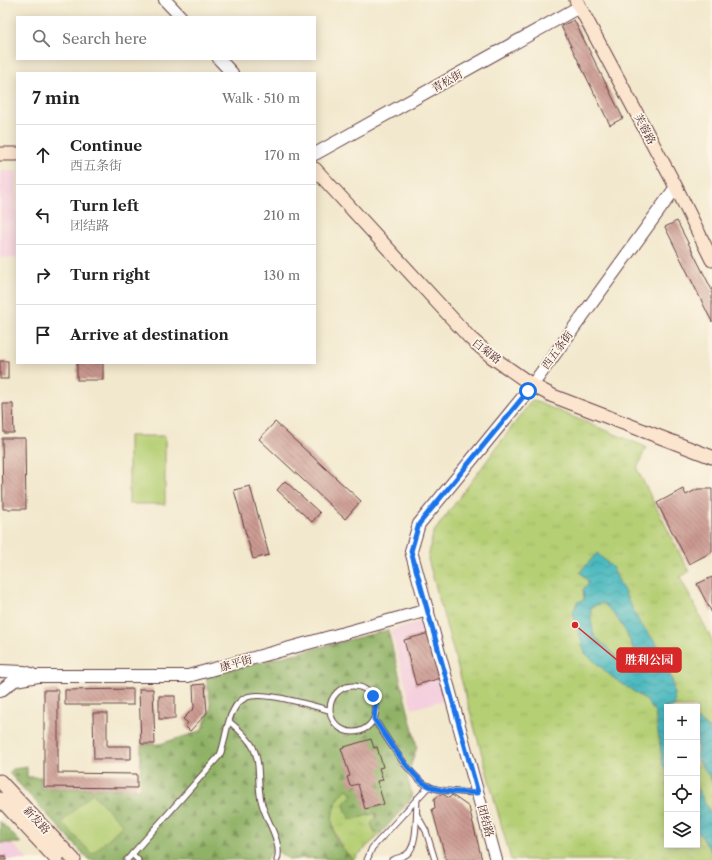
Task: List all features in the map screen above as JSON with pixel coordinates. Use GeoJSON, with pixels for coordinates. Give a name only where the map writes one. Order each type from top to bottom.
{"type":"FeatureCollection","features":[{"type":"Feature","properties":{"kind":"main road","name":"芙蓉路"},"geometry":{"type":"LineString","coordinates":[[578,4],[676,187],[712,260]]}},
{"type":"Feature","properties":{"kind":"main road"},"geometry":{"type":"LineString","coordinates":[[0,154],[16,154]]}},
{"type":"Feature","properties":{"kind":"main road"},"geometry":{"type":"LineString","coordinates":[[0,162],[16,162]]}},
{"type":"Feature","properties":{"kind":"main road","name":"白菊路"},"geometry":{"type":"LineString","coordinates":[[316,170],[470,338],[481,349],[530,388],[712,457]]}},
{"type":"Feature","properties":{"kind":"main road","name":"白菊路"},"geometry":{"type":"LineString","coordinates":[[316,182],[464,343],[476,354],[530,388],[712,466]]}},
{"type":"Feature","properties":{"kind":"main road","name":"新发路"},"geometry":{"type":"LineString","coordinates":[[0,780],[74,860]]}},
{"type":"Feature","properties":{"kind":"main road","name":"新发路"},"geometry":{"type":"LineString","coordinates":[[1,800],[57,860]]}},
{"type":"Feature","properties":{"kind":"street"},"geometry":{"type":"LineString","coordinates":[[165,0],[180,16]]}},
{"type":"Feature","properties":{"kind":"street","name":"青松街"},"geometry":{"type":"LineString","coordinates":[[316,153],[578,4]]}},
{"type":"Feature","properties":{"kind":"street"},"geometry":{"type":"LineString","coordinates":[[220,60],[231,72]]}},
{"type":"Feature","properties":{"kind":"street","name":"西五条街"},"geometry":{"type":"LineString","coordinates":[[411,551],[419,524],[530,388],[676,187]]}},
{"type":"Feature","properties":{"kind":"street","name":"团结路"},"geometry":{"type":"LineString","coordinates":[[411,551],[496,860]]}},
{"type":"Feature","properties":{"kind":"street","name":"康平街"},"geometry":{"type":"LineString","coordinates":[[38,676],[188,676],[428,610]]}},
{"type":"Feature","properties":{"kind":"street"},"geometry":{"type":"LineString","coordinates":[[0,665],[6,671],[24,672],[38,676]]}},
{"type":"Feature","properties":{"kind":"street"},"geometry":{"type":"LineString","coordinates":[[0,691],[16,680],[38,676]]}},
{"type":"Feature","properties":{"kind":"lane"},"geometry":{"type":"LineString","coordinates":[[354,685],[365,689],[373,696],[376,704],[374,719],[369,726],[362,731],[354,733],[345,731],[333,721],[329,710],[331,699],[342,688],[354,685]]}},
{"type":"Feature","properties":{"kind":"lane"},"geometry":{"type":"LineString","coordinates":[[127,860],[220,755],[225,744],[232,712],[239,702],[250,696],[276,698],[329,710]]}},
{"type":"Feature","properties":{"kind":"lane"},"geometry":{"type":"LineString","coordinates":[[374,719],[406,764],[428,786],[455,792],[478,793]]}},
{"type":"Feature","properties":{"kind":"lane"},"geometry":{"type":"LineString","coordinates":[[230,722],[246,735],[253,748],[257,762],[261,804],[276,841],[277,860]]}},
{"type":"Feature","properties":{"kind":"lane"},"geometry":{"type":"LineString","coordinates":[[367,860],[372,848],[417,800],[428,786]]}},
{"type":"Feature","properties":{"kind":"lane"},"geometry":{"type":"LineString","coordinates":[[392,860],[407,854],[412,849],[415,840],[417,800]]}},
{"type":"Feature","properties":{"kind":"lane"},"geometry":{"type":"LineString","coordinates":[[416,814],[426,831],[435,860]]}},
{"type":"Feature","properties":{"kind":"lane"},"geometry":{"type":"LineString","coordinates":[[132,854],[138,860]]}},
{"type":"Feature","properties":{"kind":"shaded area"},"geometry":{"type":"Polygon","coordinates":[[[0,171],[16,171],[16,258],[0,258],[0,171]]]}},
{"type":"Feature","properties":{"kind":"shaded area"},"geometry":{"type":"Polygon","coordinates":[[[428,620],[449,699],[412,709],[391,630],[428,620]]]}},
{"type":"Feature","properties":{"kind":"shaded area"},"geometry":{"type":"Polygon","coordinates":[[[0,843],[12,843],[28,860],[0,860],[0,843]]]}},
{"type":"Feature","properties":{"kind":"green space"},"geometry":{"type":"Polygon","coordinates":[[[532,400],[646,447],[637,469],[689,572],[680,577],[712,640],[712,860],[511,860],[428,559],[433,533],[532,400]]]}},
{"type":"Feature","properties":{"kind":"green space"},"geometry":{"type":"Polygon","coordinates":[[[129,436],[165,436],[165,504],[129,504],[129,436]]]}},
{"type":"Feature","properties":{"kind":"green space"},"geometry":{"type":"Polygon","coordinates":[[[388,630],[417,747],[407,777],[413,797],[382,832],[375,833],[371,824],[377,817],[376,813],[351,820],[346,812],[344,803],[353,794],[347,789],[342,794],[333,813],[332,820],[334,834],[337,841],[353,860],[303,858],[290,860],[277,851],[271,853],[266,860],[89,860],[9,773],[13,769],[27,767],[27,777],[41,777],[41,788],[140,789],[141,745],[160,744],[201,731],[211,708],[206,676],[388,630]]]}},
{"type":"Feature","properties":{"kind":"green space"},"geometry":{"type":"Polygon","coordinates":[[[347,789],[376,813],[375,833],[382,832],[353,860],[346,852],[335,834],[332,815],[334,806],[339,797],[347,789]]]}},
{"type":"Feature","properties":{"kind":"green space"},"geometry":{"type":"Polygon","coordinates":[[[92,793],[123,825],[92,854],[62,822],[92,793]]]}},
{"type":"Feature","properties":{"kind":"green space"},"geometry":{"type":"Polygon","coordinates":[[[0,821],[21,843],[0,843],[0,821]]]}},
{"type":"Feature","properties":{"kind":"water"},"geometry":{"type":"Polygon","coordinates":[[[597,553],[612,567],[639,622],[661,649],[673,683],[675,704],[664,704],[664,766],[655,712],[645,699],[612,677],[585,653],[573,613],[577,602],[584,600],[583,589],[589,583],[580,572],[597,553]],[[603,603],[591,607],[591,620],[594,636],[615,655],[619,668],[637,663],[629,638],[615,616],[603,603]]]}},
{"type":"Feature","properties":{"kind":"water"},"geometry":{"type":"Polygon","coordinates":[[[700,721],[712,731],[712,781],[700,763],[700,721]]]}},
{"type":"Feature","properties":{"kind":"water"},"geometry":{"type":"Polygon","coordinates":[[[700,793],[712,815],[712,853],[700,835],[700,793]]]}},
{"type":"Feature","properties":{"kind":"building"},"geometry":{"type":"Polygon","coordinates":[[[574,20],[623,118],[610,125],[561,26],[574,20]]]}},
{"type":"Feature","properties":{"kind":"building"},"geometry":{"type":"Polygon","coordinates":[[[677,221],[712,290],[712,322],[665,227],[677,221]]]}},
{"type":"Feature","properties":{"kind":"building"},"geometry":{"type":"Polygon","coordinates":[[[0,361],[8,361],[8,379],[0,379],[0,361]]]}},
{"type":"Feature","properties":{"kind":"building"},"geometry":{"type":"Polygon","coordinates":[[[77,364],[103,364],[103,380],[77,380],[77,364]]]}},
{"type":"Feature","properties":{"kind":"building"},"geometry":{"type":"Polygon","coordinates":[[[3,404],[13,404],[14,433],[4,433],[3,404]]]}},
{"type":"Feature","properties":{"kind":"building"},"geometry":{"type":"Polygon","coordinates":[[[275,422],[361,501],[345,519],[259,439],[275,422]]]}},
{"type":"Feature","properties":{"kind":"building"},"geometry":{"type":"Polygon","coordinates":[[[2,438],[25,438],[26,509],[3,509],[2,438]]]}},
{"type":"Feature","properties":{"kind":"building"},"geometry":{"type":"Polygon","coordinates":[[[285,481],[320,513],[312,522],[277,490],[285,481]]]}},
{"type":"Feature","properties":{"kind":"building"},"geometry":{"type":"Polygon","coordinates":[[[250,486],[269,555],[253,559],[234,490],[250,486]]]}},
{"type":"Feature","properties":{"kind":"building"},"geometry":{"type":"Polygon","coordinates":[[[683,489],[686,495],[698,489],[712,489],[712,552],[689,564],[657,503],[683,489]]]}},
{"type":"Feature","properties":{"kind":"building"},"geometry":{"type":"Polygon","coordinates":[[[712,577],[712,613],[697,584],[712,577]]]}},
{"type":"Feature","properties":{"kind":"building"},"geometry":{"type":"Polygon","coordinates":[[[433,632],[445,677],[416,685],[404,640],[433,632]]]}},
{"type":"Feature","properties":{"kind":"building"},"geometry":{"type":"Polygon","coordinates":[[[205,684],[207,713],[190,731],[185,726],[188,723],[183,719],[194,708],[193,685],[205,684]]]}},
{"type":"Feature","properties":{"kind":"building"},"geometry":{"type":"Polygon","coordinates":[[[133,689],[133,705],[65,705],[65,690],[133,689]]]}},
{"type":"Feature","properties":{"kind":"building"},"geometry":{"type":"Polygon","coordinates":[[[139,689],[153,689],[155,744],[141,744],[139,689]]]}},
{"type":"Feature","properties":{"kind":"building"},"geometry":{"type":"Polygon","coordinates":[[[44,690],[58,690],[58,773],[137,774],[137,788],[44,787],[44,690]]]}},
{"type":"Feature","properties":{"kind":"building"},"geometry":{"type":"Polygon","coordinates":[[[159,696],[175,696],[175,719],[159,719],[159,696]]]}},
{"type":"Feature","properties":{"kind":"building"},"geometry":{"type":"Polygon","coordinates":[[[93,713],[107,713],[107,746],[131,746],[131,759],[94,759],[93,713]]]}},
{"type":"Feature","properties":{"kind":"building"},"geometry":{"type":"Polygon","coordinates":[[[371,739],[374,748],[377,747],[383,767],[379,768],[383,780],[377,781],[384,804],[365,809],[358,784],[350,786],[347,777],[350,776],[341,748],[371,739]]]}},
{"type":"Feature","properties":{"kind":"building"},"geometry":{"type":"Polygon","coordinates":[[[443,794],[449,798],[452,795],[469,807],[482,860],[446,860],[432,809],[435,808],[434,799],[443,794]]]}},
{"type":"Feature","properties":{"kind":"building"},"geometry":{"type":"Polygon","coordinates":[[[0,856],[6,856],[6,860],[0,860],[0,856]]]}},
{"type":"Feature","properties":{"kind":"place","name":"胜利公园"},"geometry":{"type":"Point","coordinates":[575,625]}},
{"type":"Feature","properties":{"kind":"route"},"geometry":{"type":"LineString","coordinates":[[373,696],[376,704],[374,719],[406,764],[420,779],[428,786],[455,792],[478,793],[411,551],[419,524],[528,391]]}}]}
